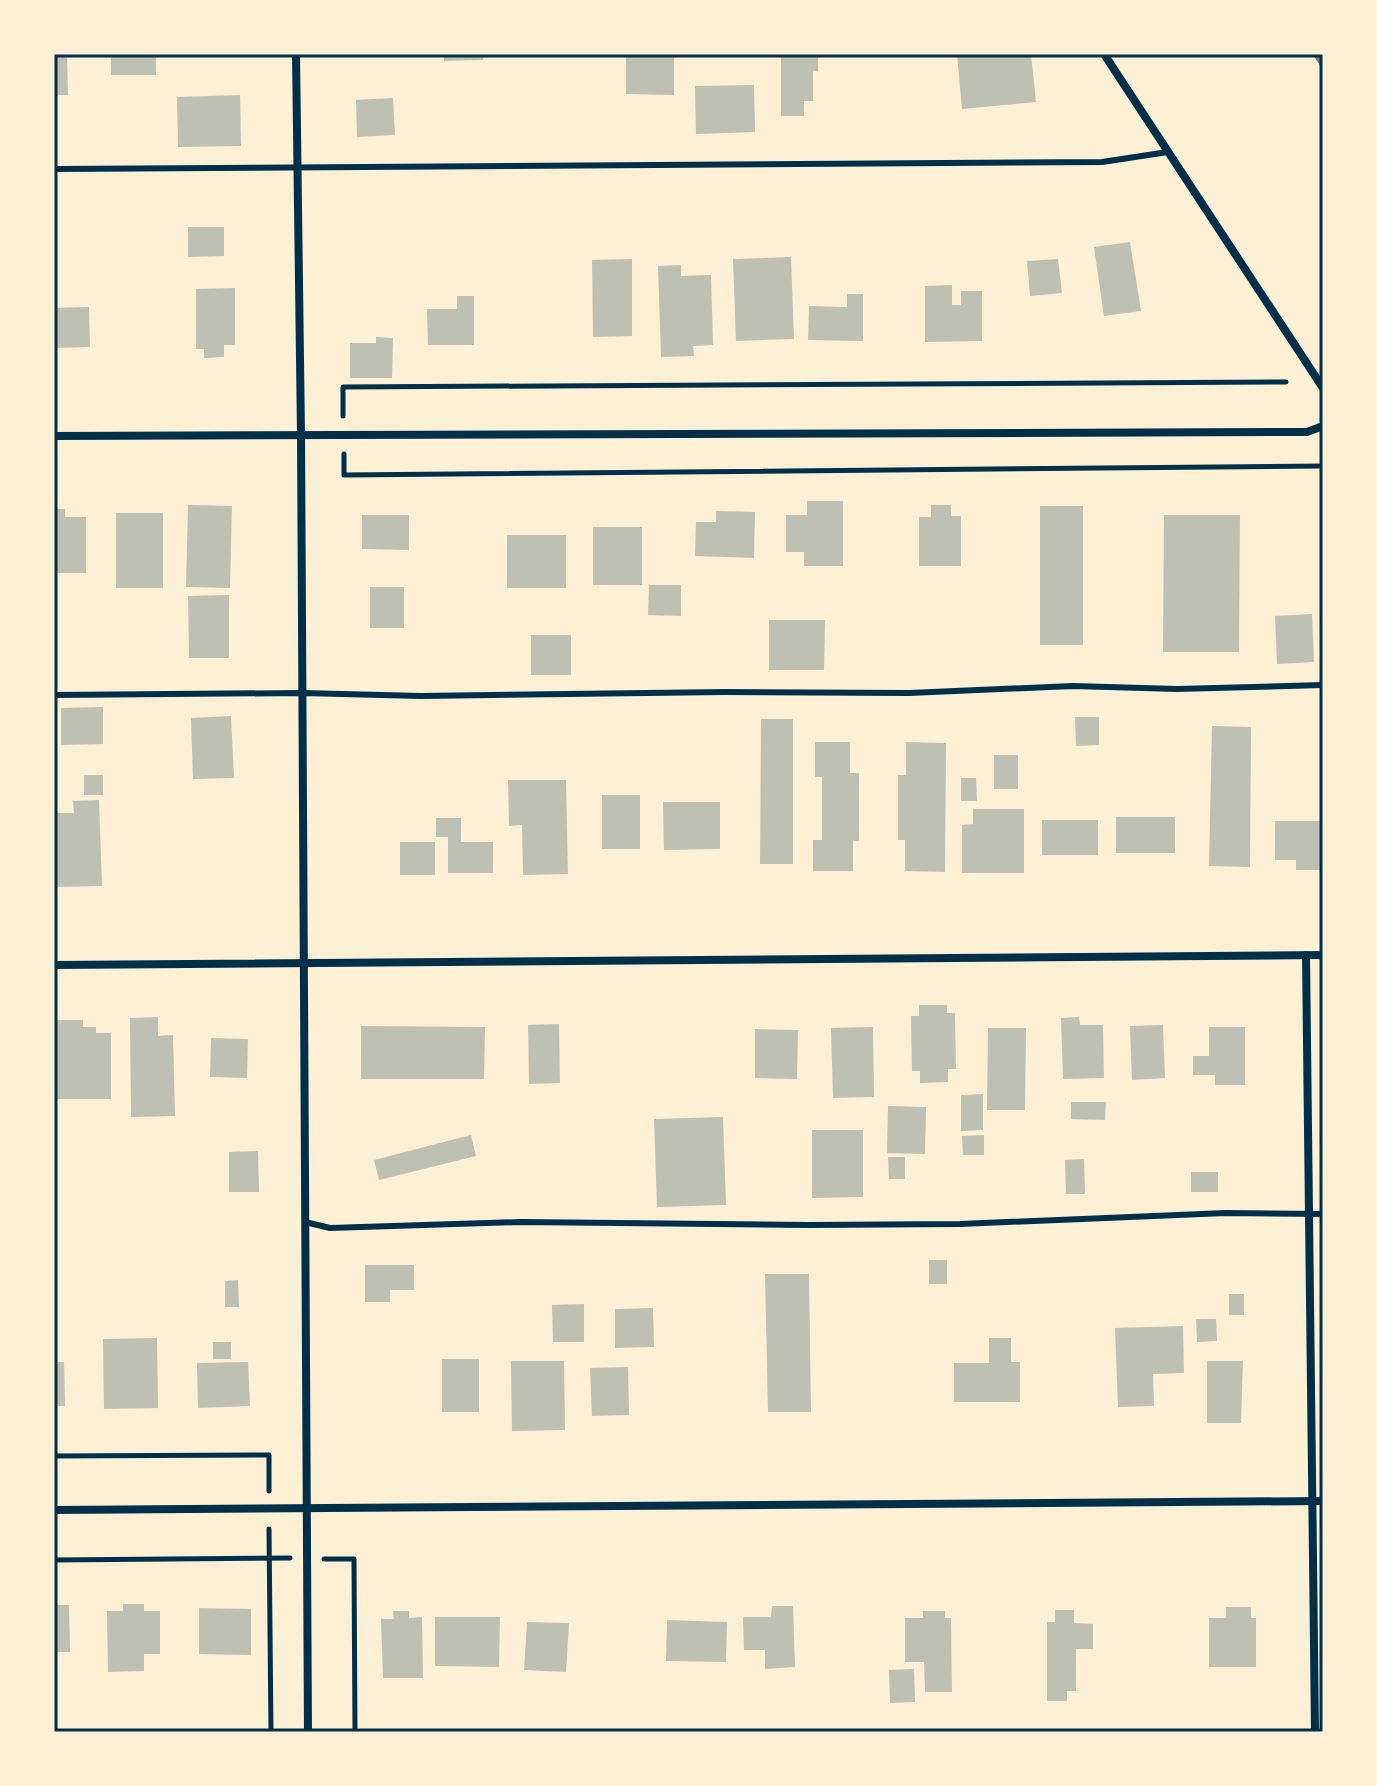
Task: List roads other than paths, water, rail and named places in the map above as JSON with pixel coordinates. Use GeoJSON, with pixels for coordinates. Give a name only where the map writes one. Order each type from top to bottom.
{"type":"FeatureCollection","features":[{"type":"Feature","properties":{"kind":"street"},"geometry":{"type":"LineString","coordinates":[[296,54],[308,1732]]}},
{"type":"Feature","properties":{"kind":"street"},"geometry":{"type":"LineString","coordinates":[[1104,54],[1323,388]]}},
{"type":"Feature","properties":{"kind":"street"},"geometry":{"type":"LineString","coordinates":[[54,436],[1307,432],[1323,426]]}},
{"type":"Feature","properties":{"kind":"street"},"geometry":{"type":"LineString","coordinates":[[1306,955],[1315,1732]]}},
{"type":"Feature","properties":{"kind":"street"},"geometry":{"type":"LineString","coordinates":[[54,965],[1323,955]]}},
{"type":"Feature","properties":{"kind":"street"},"geometry":{"type":"LineString","coordinates":[[54,1510],[1323,1501]]}},
{"type":"Feature","properties":{"kind":"lane"},"geometry":{"type":"LineString","coordinates":[[54,169],[1102,162],[1168,152]]}},
{"type":"Feature","properties":{"kind":"lane"},"geometry":{"type":"LineString","coordinates":[[54,695],[909,693],[1073,686],[1177,689],[1323,685]]}},
{"type":"Feature","properties":{"kind":"lane"},"geometry":{"type":"LineString","coordinates":[[305,1222],[330,1228],[521,1222],[839,1225],[1163,1218],[1226,1213],[1323,1214]]}},
{"type":"Feature","properties":{"kind":"railway"},"geometry":{"type":"LineString","coordinates":[[1316,54],[1323,65]]}}]}
